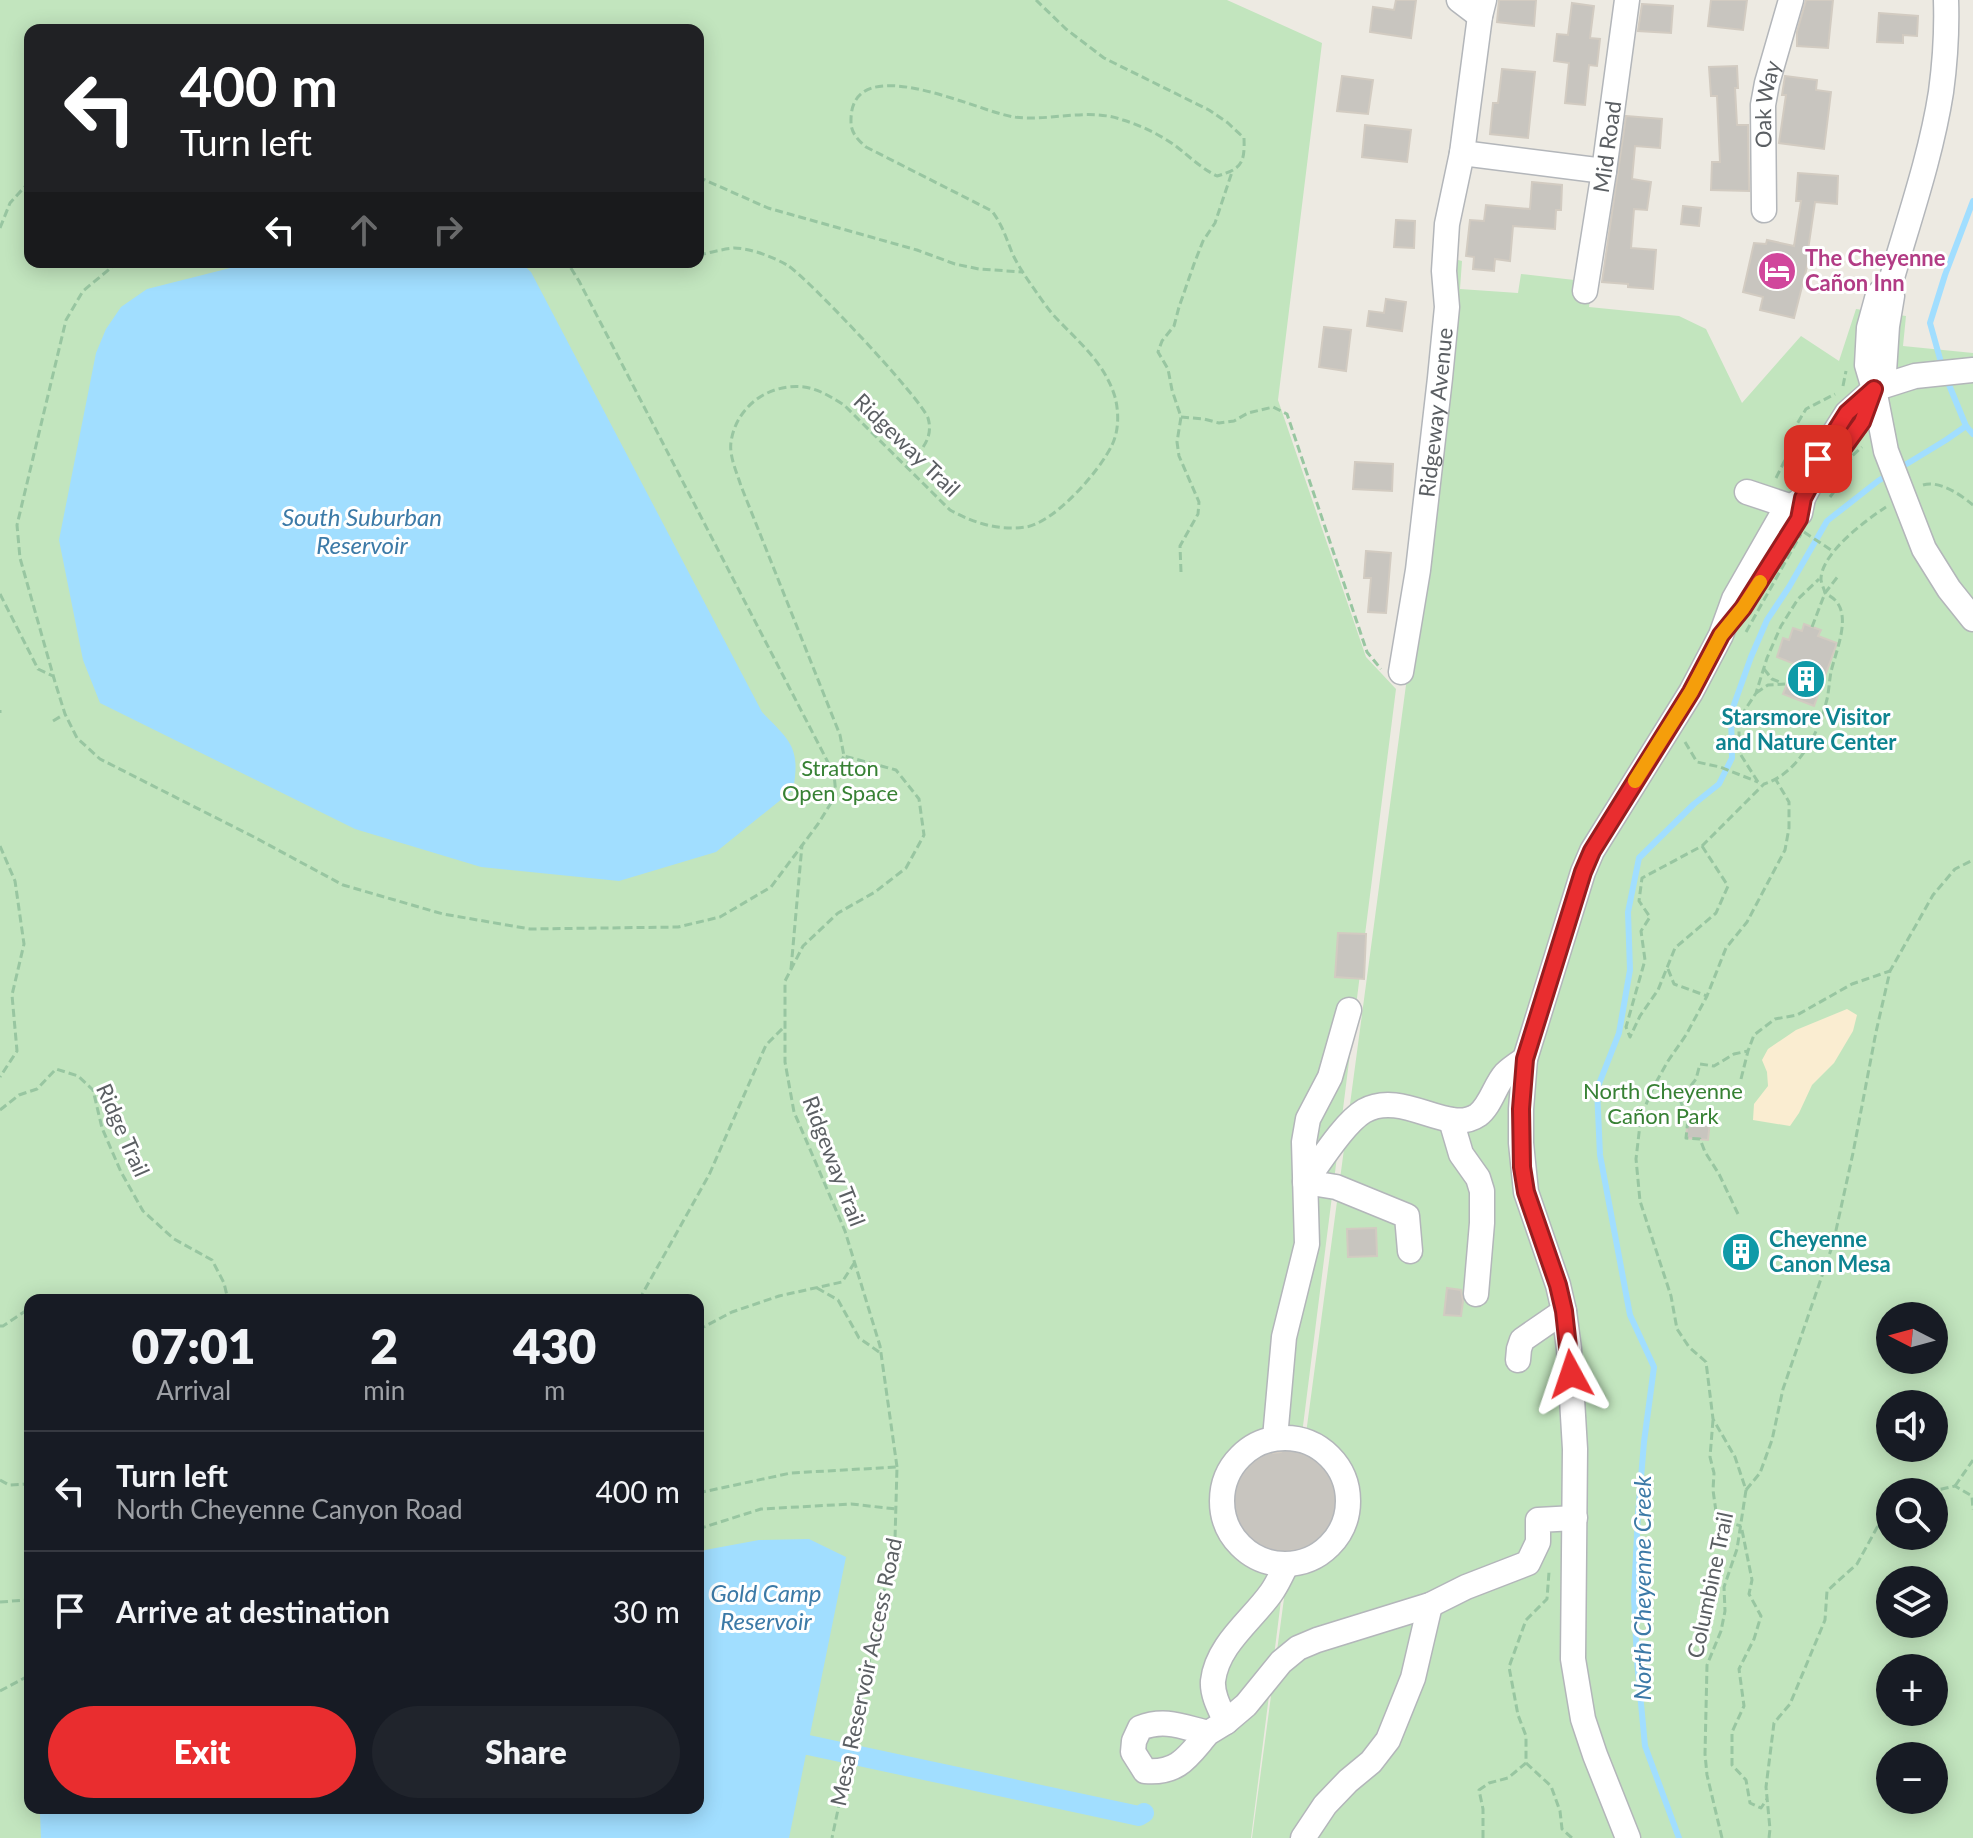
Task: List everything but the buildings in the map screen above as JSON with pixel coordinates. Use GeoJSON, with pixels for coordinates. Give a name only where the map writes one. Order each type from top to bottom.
{"type":"FeatureCollection","features":[{"type":"Feature","properties":{"kind":"street"},"geometry":{"type":"LineString","coordinates":[[1459,0],[1482,8]]}},
{"type":"Feature","properties":{"kind":"street","name":"Mid Road"},"geometry":{"type":"LineString","coordinates":[[1585,291],[1627,0]]}},
{"type":"Feature","properties":{"kind":"street","name":"Oak Way"},"geometry":{"type":"LineString","coordinates":[[1764,210],[1763,105],[1791,0]]}},
{"type":"Feature","properties":{"kind":"street"},"geometry":{"type":"LineString","coordinates":[[1946,0],[1941,91],[1932,137],[1869,328],[1867,365],[1889,469],[1924,549],[1949,589],[1973,619]]}},
{"type":"Feature","properties":{"kind":"street","name":"Ridgeway Avenue"},"geometry":{"type":"LineString","coordinates":[[1393,672],[1418,570],[1447,307],[1444,271],[1447,224],[1462,153],[1482,8]]}},
{"type":"Feature","properties":{"kind":"street"},"geometry":{"type":"LineString","coordinates":[[1462,153],[1604,171]]}},
{"type":"Feature","properties":{"kind":"street"},"geometry":{"type":"LineString","coordinates":[[1628,1838],[1583,1719],[1573,1659],[1575,1449],[1569,1349],[1558,1285],[1526,1192],[1522,1167],[1521,1109],[1525,1059],[1592,851],[1691,692],[1721,635],[1743,608],[1799,519],[1809,497],[1812,472],[1847,413],[1874,389],[1920,375],[1971,370]]}},
{"type":"Feature","properties":{"kind":"street"},"geometry":{"type":"LineString","coordinates":[[1747,492],[1809,497]]}},
{"type":"Feature","properties":{"kind":"street"},"geometry":{"type":"LineString","coordinates":[[1275,1438],[1284,1337],[1307,1244],[1304,1142],[1308,1119],[1330,1077],[1349,1010]]}},
{"type":"Feature","properties":{"kind":"street"},"geometry":{"type":"LineString","coordinates":[[1305,1182],[1353,1119],[1366,1110],[1395,1104],[1451,1120],[1467,1119],[1478,1114],[1505,1074],[1525,1059]]}},
{"type":"Feature","properties":{"kind":"street"},"geometry":{"type":"LineString","coordinates":[[1451,1120],[1461,1154],[1478,1178],[1482,1191],[1476,1294]]}},
{"type":"Feature","properties":{"kind":"street"},"geometry":{"type":"LineString","coordinates":[[1305,1182],[1336,1187],[1407,1216],[1410,1251]]}},
{"type":"Feature","properties":{"kind":"street"},"geometry":{"type":"LineString","coordinates":[[1518,1360],[1522,1340],[1564,1311]]}},
{"type":"Feature","properties":{"kind":"street"},"geometry":{"type":"LineString","coordinates":[[1275,1438],[1307,1441],[1319,1448],[1330,1456],[1342,1474],[1347,1490],[1347,1512],[1339,1536],[1321,1554],[1306,1562],[1286,1566],[1264,1562],[1244,1551],[1227,1529],[1221,1510],[1222,1492],[1230,1469],[1240,1456],[1258,1443],[1275,1438]]}},
{"type":"Feature","properties":{"kind":"street"},"geometry":{"type":"LineString","coordinates":[[1286,1566],[1272,1592],[1224,1652],[1213,1682],[1217,1727],[1246,1705],[1281,1662],[1298,1648],[1430,1605],[1528,1563],[1538,1542],[1538,1520],[1575,1518]]}},
{"type":"Feature","properties":{"kind":"street"},"geometry":{"type":"LineString","coordinates":[[1303,1838],[1325,1805],[1371,1762],[1388,1740],[1413,1678],[1430,1605]]}},
{"type":"Feature","properties":{"kind":"path"},"geometry":{"type":"LineString","coordinates":[[1036,0],[1066,29],[1104,58],[1209,110],[1244,138],[1245,153],[1241,165],[1232,172],[1215,223],[1203,241],[1194,264],[1174,326],[1158,352],[1168,369],[1181,417],[1177,442],[1179,456],[1199,502],[1198,514],[1180,546],[1181,572]]}},
{"type":"Feature","properties":{"kind":"path","name":"Ridgeway Trail"},"geometry":{"type":"LineString","coordinates":[[897,1467],[882,1354],[845,1231],[794,1112],[785,1062],[785,981],[803,946],[838,913],[875,892],[906,868],[924,835],[919,799],[896,770],[844,756],[840,735],[741,486],[730,445],[735,426],[754,400],[786,387],[805,387],[825,393],[844,405],[950,510],[989,527],[1027,527],[1042,522],[1080,490],[1113,445],[1118,414],[1107,376],[1095,357],[1055,317],[1023,272],[1013,256],[1002,224],[992,211],[866,147],[856,138],[851,128],[851,114],[864,90],[892,85],[946,96],[1011,117],[1101,114],[1160,135],[1202,169],[1217,176],[1232,172]]}},
{"type":"Feature","properties":{"kind":"path"},"geometry":{"type":"LineString","coordinates":[[704,180],[768,208],[917,250],[955,264],[1023,272]]}},
{"type":"Feature","properties":{"kind":"path"},"geometry":{"type":"LineString","coordinates":[[0,228],[10,203],[24,188]]}},
{"type":"Feature","properties":{"kind":"path"},"geometry":{"type":"LineString","coordinates":[[704,254],[737,248],[776,260],[799,274],[839,314],[917,399],[927,416],[930,427],[928,438],[922,451],[906,465]]}},
{"type":"Feature","properties":{"kind":"path"},"geometry":{"type":"LineString","coordinates":[[111,268],[83,291],[66,320],[17,525],[20,558],[53,677],[77,738],[100,759],[343,885],[443,914],[530,929],[678,927],[720,917],[771,887],[836,795],[834,774],[571,268]]}},
{"type":"Feature","properties":{"kind":"path"},"geometry":{"type":"LineString","coordinates":[[1775,480],[1806,409],[1841,390],[1848,368]]}},
{"type":"Feature","properties":{"kind":"path"},"geometry":{"type":"LineString","coordinates":[[1181,417],[1219,423],[1273,407],[1287,414],[1367,652],[1393,672]]}},
{"type":"Feature","properties":{"kind":"path"},"geometry":{"type":"LineString","coordinates":[[1809,497],[1843,480],[1852,456],[1931,483],[1964,497],[1973,505]]}},
{"type":"Feature","properties":{"kind":"path"},"geometry":{"type":"LineString","coordinates":[[1758,782],[1739,752],[1739,719],[1756,693],[1781,626],[1798,599],[1821,578],[1834,552],[1875,514],[1889,469]]}},
{"type":"Feature","properties":{"kind":"path"},"geometry":{"type":"LineString","coordinates":[[1807,535],[1834,552]]}},
{"type":"Feature","properties":{"kind":"path"},"geometry":{"type":"LineString","coordinates":[[1812,627],[1825,593],[1839,575]]}},
{"type":"Feature","properties":{"kind":"path"},"geometry":{"type":"LineString","coordinates":[[1702,846],[1728,886],[1716,913],[1675,948],[1658,990],[1630,1037],[1626,1027],[1645,960],[1641,931],[1650,917],[1639,901],[1642,878],[1702,846],[1764,784],[1776,780],[1795,765],[1817,728],[1841,636],[1842,616],[1837,602],[1825,593],[1821,578]]}},
{"type":"Feature","properties":{"kind":"path"},"geometry":{"type":"LineString","coordinates":[[0,594],[38,669],[53,677]]}},
{"type":"Feature","properties":{"kind":"path"},"geometry":{"type":"LineString","coordinates":[[1756,693],[1768,685],[1785,684],[1772,679],[1764,669]]}},
{"type":"Feature","properties":{"kind":"path"},"geometry":{"type":"LineString","coordinates":[[53,721],[65,714]]}},
{"type":"Feature","properties":{"kind":"path"},"geometry":{"type":"LineString","coordinates":[[1683,738],[1697,762],[1720,767],[1764,784]]}},
{"type":"Feature","properties":{"kind":"path"},"geometry":{"type":"LineString","coordinates":[[834,774],[844,756]]}},
{"type":"Feature","properties":{"kind":"path","name":"Columbine Trail"},"geometry":{"type":"LineString","coordinates":[[1722,1838],[1706,1764],[1707,1665],[1721,1631],[1725,1611],[1724,1587],[1737,1549],[1746,1490],[1735,1457],[1713,1419],[1706,1362],[1689,1347],[1677,1329],[1671,1296],[1640,1201],[1636,1159],[1641,1116],[1654,1086],[1707,996],[1726,948],[1747,922],[1785,850],[1789,802],[1776,780]]}},
{"type":"Feature","properties":{"kind":"path"},"geometry":{"type":"LineString","coordinates":[[791,970],[802,845]]}},
{"type":"Feature","properties":{"kind":"path"},"geometry":{"type":"LineString","coordinates":[[0,846],[15,881],[24,944],[12,995],[17,1051],[0,1077]]}},
{"type":"Feature","properties":{"kind":"path"},"geometry":{"type":"LineString","coordinates":[[1746,1490],[1760,1473],[1772,1440],[1783,1389],[1833,1244],[1890,971],[1933,895],[1955,869],[1973,860]]}},
{"type":"Feature","properties":{"kind":"path"},"geometry":{"type":"LineString","coordinates":[[1667,967],[1674,984],[1707,996]]}},
{"type":"Feature","properties":{"kind":"path"},"geometry":{"type":"LineString","coordinates":[[1741,1079],[1754,1035],[1775,1019],[1797,1015],[1852,984],[1890,971]]}},
{"type":"Feature","properties":{"kind":"path"},"geometry":{"type":"LineString","coordinates":[[642,1294],[709,1175],[766,1045],[785,1026]]}},
{"type":"Feature","properties":{"kind":"path"},"geometry":{"type":"LineString","coordinates":[[1738,1214],[1700,1139],[1686,1138],[1688,1119],[1680,1100],[1696,1079],[1700,1064],[1714,1066],[1734,1054],[1748,1051]]}},
{"type":"Feature","properties":{"kind":"path","name":"Ridge Trail"},"geometry":{"type":"LineString","coordinates":[[0,1110],[19,1095],[37,1089],[56,1069],[78,1076],[93,1090],[102,1128],[121,1172],[143,1211],[174,1239],[212,1260],[227,1294]]}},
{"type":"Feature","properties":{"kind":"path"},"geometry":{"type":"LineString","coordinates":[[704,1327],[732,1312],[779,1296],[842,1282],[855,1262]]}},
{"type":"Feature","properties":{"kind":"path"},"geometry":{"type":"LineString","coordinates":[[817,1288],[838,1300],[859,1338],[882,1354]]}},
{"type":"Feature","properties":{"kind":"path"},"geometry":{"type":"LineString","coordinates":[[0,1326],[24,1312]]}},
{"type":"Feature","properties":{"kind":"path"},"geometry":{"type":"LineString","coordinates":[[1713,1419],[1710,1457],[1717,1519],[1741,1526],[1752,1580],[1749,1594],[1761,1616],[1739,1669],[1744,1706],[1732,1732],[1732,1765],[1746,1780],[1750,1803],[1761,1808],[1767,1799]]}},
{"type":"Feature","properties":{"kind":"path"},"geometry":{"type":"LineString","coordinates":[[1948,1488],[1955,1486],[1973,1460]]}},
{"type":"Feature","properties":{"kind":"path"},"geometry":{"type":"LineString","coordinates":[[704,1492],[791,1473],[897,1467]]}},
{"type":"Feature","properties":{"kind":"path","name":"Mesa Reservoir Access Road"},"geometry":{"type":"LineString","coordinates":[[832,1838],[895,1539],[897,1467]]}},
{"type":"Feature","properties":{"kind":"path"},"geometry":{"type":"LineString","coordinates":[[0,1480],[9,1485],[24,1484]]}},
{"type":"Feature","properties":{"kind":"path"},"geometry":{"type":"LineString","coordinates":[[1955,1486],[1972,1496],[1973,1510]]}},
{"type":"Feature","properties":{"kind":"path"},"geometry":{"type":"LineString","coordinates":[[704,1527],[761,1509],[851,1504],[896,1509]]}},
{"type":"Feature","properties":{"kind":"path"},"geometry":{"type":"LineString","coordinates":[[1769,1838],[1766,1787],[1774,1723],[1790,1704],[1825,1620],[1827,1591],[1857,1564],[1876,1529]]}},
{"type":"Feature","properties":{"kind":"path"},"geometry":{"type":"LineString","coordinates":[[1538,1542],[1549,1571],[1547,1599],[1526,1620],[1509,1667],[1518,1715],[1526,1736],[1526,1763],[1551,1786],[1560,1811],[1562,1829],[1572,1838]]}},
{"type":"Feature","properties":{"kind":"path"},"geometry":{"type":"LineString","coordinates":[[0,1602],[24,1600]]}},
{"type":"Feature","properties":{"kind":"path"},"geometry":{"type":"LineString","coordinates":[[0,1691],[24,1678]]}},
{"type":"Feature","properties":{"kind":"path"},"geometry":{"type":"LineString","coordinates":[[1483,1838],[1483,1809],[1479,1790],[1489,1783],[1508,1778],[1526,1763]]}},
{"type":"Feature","properties":{"kind":"green space","name":"Stratton Open Space"},"geometry":{"type":"Polygon","coordinates":[[[0,0],[1227,0],[1322,43],[1278,400],[1366,657],[1396,689],[1251,1838],[0,1838],[0,0]]]}},
{"type":"Feature","properties":{"kind":"green space","name":"North Cheyenne Cañon Park"},"geometry":{"type":"Polygon","coordinates":[[[1454,259],[1462,261],[1460,289],[1518,293],[1521,274],[1592,282],[1589,307],[1679,316],[1706,329],[1742,403],[1801,336],[1839,361],[1856,309],[1906,316],[1903,346],[1973,353],[1973,1838],[1252,1838],[1408,670],[1416,655],[1454,259]]]}},
{"type":"Feature","properties":{"kind":"sand"},"geometry":{"type":"Polygon","coordinates":[[[1847,1009],[1857,1015],[1853,1031],[1834,1063],[1812,1085],[1790,1126],[1753,1120],[1754,1104],[1768,1086],[1762,1060],[1768,1049],[1796,1030],[1847,1009]]]}},
{"type":"Feature","properties":{"kind":"water","name":"South Suburban Reservoir"},"geometry":{"type":"Polygon","coordinates":[[[230,268],[527,268],[762,712],[791,746],[795,764],[793,790],[716,852],[619,881],[481,867],[355,829],[100,703],[83,660],[59,540],[96,353],[106,329],[121,307],[147,289],[230,268]]]}},
{"type":"Feature","properties":{"kind":"water","name":"Gold Camp Reservoir"},"geometry":{"type":"Polygon","coordinates":[[[809,1539],[846,1557],[789,1838],[41,1838],[40,1814],[704,1814],[704,1551],[759,1540],[809,1539]]]}},
{"type":"Feature","properties":{"kind":"waterway"},"geometry":{"type":"LineString","coordinates":[[1942,366],[1930,323],[1973,201]]}},
{"type":"Feature","properties":{"kind":"waterway"},"geometry":{"type":"LineString","coordinates":[[1947,380],[1966,426],[1973,434]]}},
{"type":"Feature","properties":{"kind":"waterway","name":"North Cheyenne Creek"},"geometry":{"type":"LineString","coordinates":[[1900,468],[1966,426]]}},
{"type":"Feature","properties":{"kind":"waterway","name":"North Cheyenne Creek"},"geometry":{"type":"LineString","coordinates":[[1679,1838],[1645,1746],[1637,1661],[1634,1596],[1638,1514],[1654,1367],[1630,1315],[1600,1155],[1597,1089],[1619,1033],[1630,970],[1628,912],[1639,858],[1719,784],[1732,758],[1731,713],[1751,657],[1767,620],[1827,521],[1891,473]]}},
{"type":"Feature","properties":{"kind":"waterway"},"geometry":{"type":"LineString","coordinates":[[808,1745],[1139,1816],[1144,1813]]}},
{"type":"Feature","properties":{"kind":"slow traffic"},"geometry":{"type":"LineString","coordinates":[[1635,781],[1691,692],[1721,635],[1760,582]]}},
{"type":"Feature","properties":{"kind":"place","name":"The Cheyenne Cañon Inn"},"geometry":{"type":"Point","coordinates":[1777,271]}},
{"type":"Feature","properties":{"kind":"place","name":"Starsmore Visitor and Nature Center"},"geometry":{"type":"Point","coordinates":[1806,679]}},
{"type":"Feature","properties":{"kind":"place","name":"Cheyenne Canon Mesa"},"geometry":{"type":"Point","coordinates":[1741,1252]}},
{"type":"Feature","properties":{"kind":"route"},"geometry":{"type":"LineString","coordinates":[[1571,1374],[1558,1285],[1533,1217],[1522,1167],[1521,1109],[1525,1059],[1592,851],[1691,692],[1721,635],[1743,608],[1799,519],[1803,498],[1811,483],[1823,480],[1862,422],[1874,389],[1847,413],[1818,459]]}}]}
